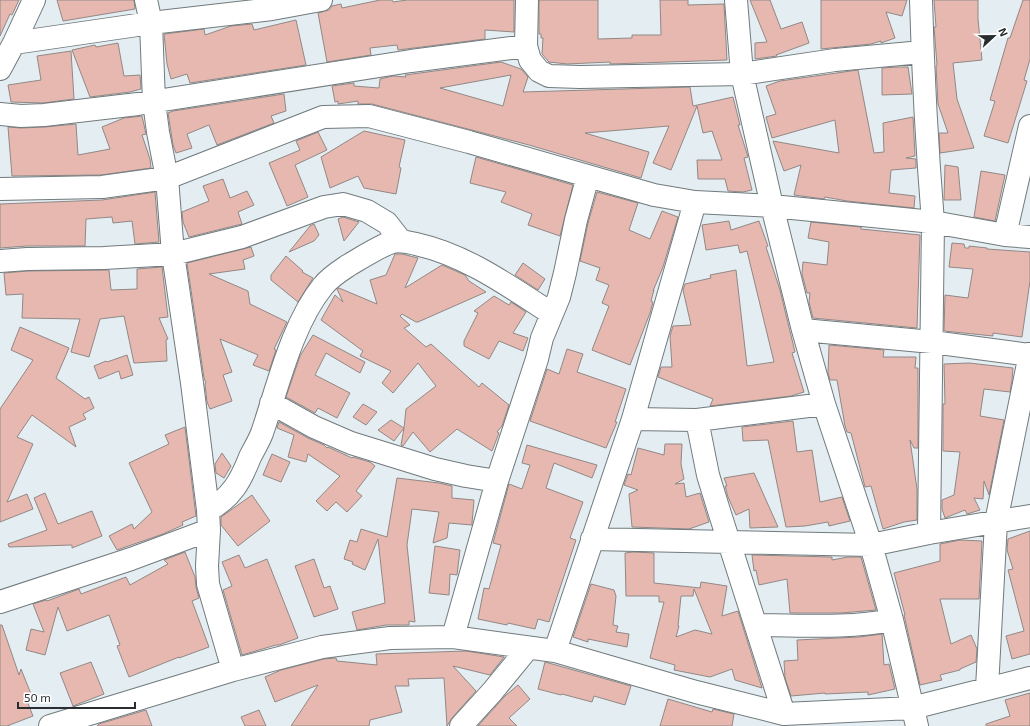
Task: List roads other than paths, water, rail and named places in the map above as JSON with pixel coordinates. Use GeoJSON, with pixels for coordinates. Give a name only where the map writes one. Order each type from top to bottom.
{"type":"FeatureCollection","features":[{"type":"Feature","properties":{"kind":"street"},"geometry":{"type":"LineString","coordinates":[[0,69],[34,0]]}},
{"type":"Feature","properties":{"kind":"street"},"geometry":{"type":"LineString","coordinates":[[146,0],[150,23],[154,102],[167,178],[173,254],[192,383],[209,520],[207,566],[208,584],[232,670]]}},
{"type":"Feature","properties":{"kind":"street"},"geometry":{"type":"LineString","coordinates":[[14,43],[150,23],[272,9],[321,0]]}},
{"type":"Feature","properties":{"kind":"street"},"geometry":{"type":"LineString","coordinates":[[528,0],[526,46],[530,60],[539,71],[549,76],[580,78],[742,74],[836,60],[922,52]]}},
{"type":"Feature","properties":{"kind":"street"},"geometry":{"type":"LineString","coordinates":[[736,0],[742,74],[772,206],[803,330],[824,404],[871,545],[892,620],[915,717]]}},
{"type":"Feature","properties":{"kind":"street"},"geometry":{"type":"LineString","coordinates":[[921,0],[922,52],[933,222],[929,533]]}},
{"type":"Feature","properties":{"kind":"street"},"geometry":{"type":"LineString","coordinates":[[0,114],[21,116],[44,115],[154,102],[411,61],[526,46]]}},
{"type":"Feature","properties":{"kind":"street"},"geometry":{"type":"LineString","coordinates":[[0,189],[102,187],[167,178],[323,117],[369,116],[469,142],[654,195],[695,202],[772,206],[933,222],[1006,235],[1030,237]]}},
{"type":"Feature","properties":{"kind":"street"},"geometry":{"type":"LineString","coordinates":[[1006,235],[1030,126]]}},
{"type":"Feature","properties":{"kind":"street"},"geometry":{"type":"LineString","coordinates":[[453,638],[497,481],[537,359],[542,338],[559,297],[576,220],[588,176]]}},
{"type":"Feature","properties":{"kind":"street"},"geometry":{"type":"LineString","coordinates":[[555,651],[633,419],[695,202]]}},
{"type":"Feature","properties":{"kind":"street"},"geometry":{"type":"LineString","coordinates":[[0,261],[27,259],[104,258],[173,254],[242,237],[324,207],[343,204],[367,211],[387,223],[402,241]]}},
{"type":"Feature","properties":{"kind":"street"},"geometry":{"type":"LineString","coordinates":[[0,602],[131,559],[209,520],[218,506],[242,478],[261,434],[295,335],[310,306],[324,285],[339,271],[364,256],[391,243],[402,241],[423,246],[462,259],[552,314]]}},
{"type":"Feature","properties":{"kind":"street"},"geometry":{"type":"LineString","coordinates":[[803,330],[932,342],[1030,355],[996,522],[987,688]]}},
{"type":"Feature","properties":{"kind":"street"},"geometry":{"type":"LineString","coordinates":[[271,403],[314,427],[351,444],[435,469],[497,481]]}},
{"type":"Feature","properties":{"kind":"street"},"geometry":{"type":"LineString","coordinates":[[633,419],[697,420],[824,404]]}},
{"type":"Feature","properties":{"kind":"street"},"geometry":{"type":"LineString","coordinates":[[697,420],[708,475],[784,714]]}},
{"type":"Feature","properties":{"kind":"street"},"geometry":{"type":"LineString","coordinates":[[592,539],[871,545],[929,533],[1030,516]]}},
{"type":"Feature","properties":{"kind":"street"},"geometry":{"type":"LineString","coordinates":[[756,625],[875,624],[892,620]]}},
{"type":"Feature","properties":{"kind":"street"},"geometry":{"type":"LineString","coordinates":[[50,726],[232,670],[322,647],[358,641],[390,638],[453,638],[555,651],[696,692],[784,714],[915,717],[987,688],[1030,678]]}},
{"type":"Feature","properties":{"kind":"street"},"geometry":{"type":"LineString","coordinates":[[464,725],[528,648]]}}]}
